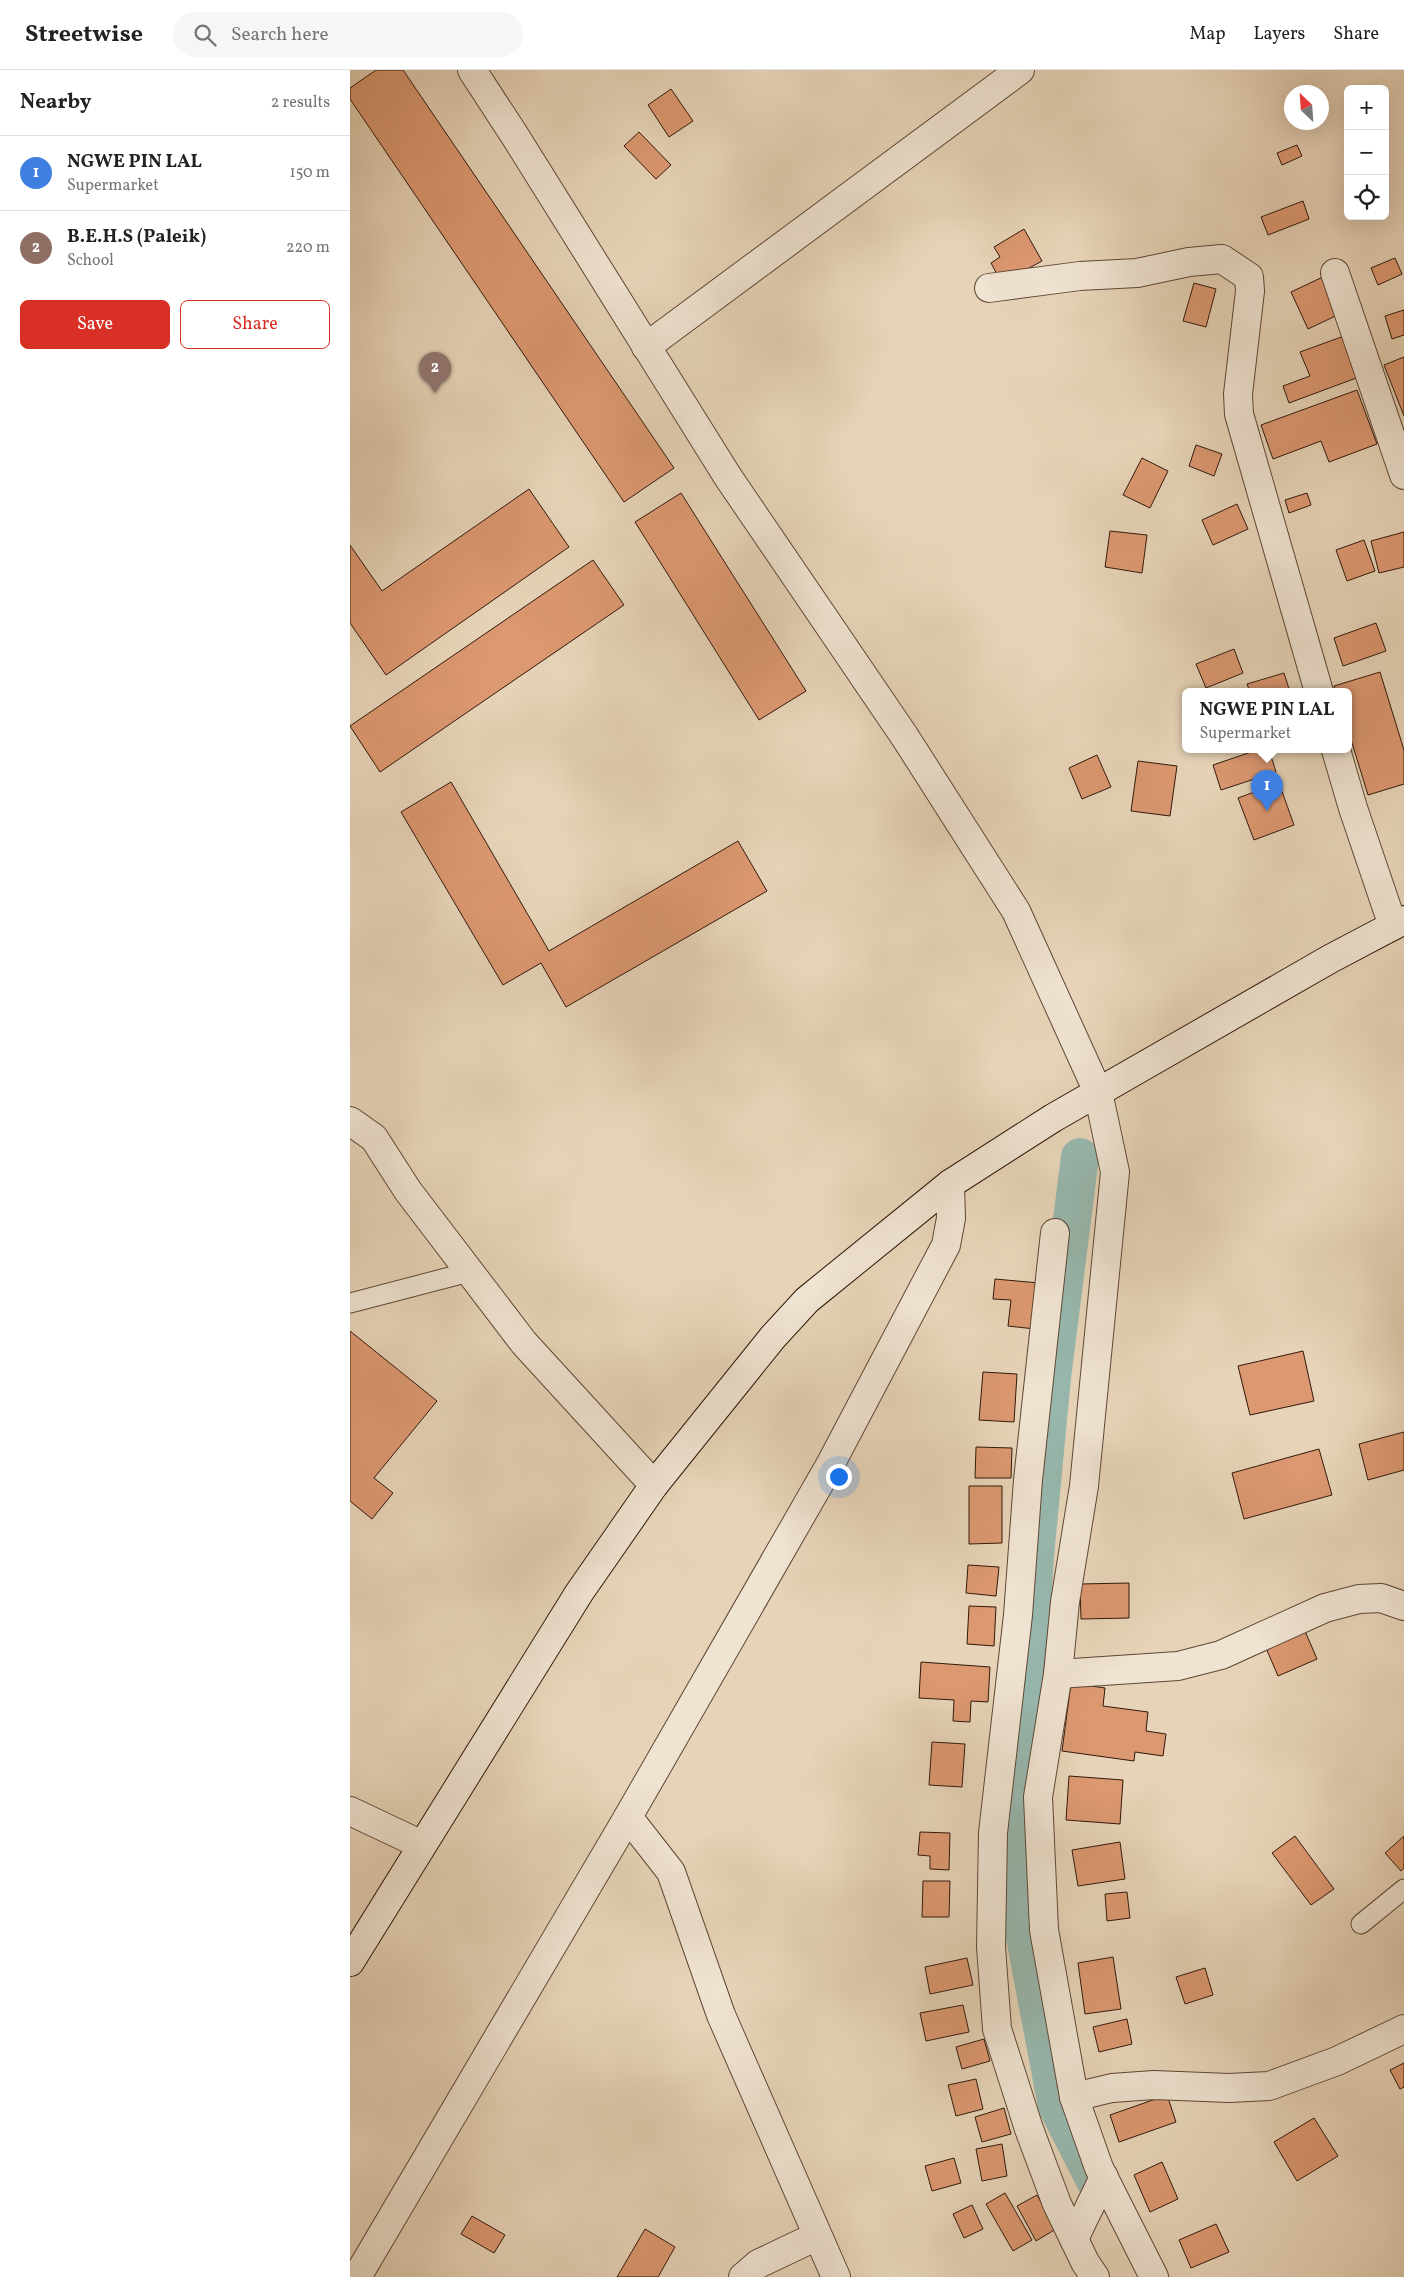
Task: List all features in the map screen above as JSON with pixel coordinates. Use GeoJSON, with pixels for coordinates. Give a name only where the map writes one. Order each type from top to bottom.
{"type":"FeatureCollection","features":[{"type":"Feature","properties":{"kind":"street"},"geometry":{"type":"LineString","coordinates":[[472,70],[728,477],[905,737],[1016,911],[1098,1092],[1115,1172],[1084,1486],[1065,1602],[1058,1674],[1038,1797],[1044,1930],[1074,2097],[1098,2188],[1154,2277]]}},
{"type":"Feature","properties":{"kind":"street"},"geometry":{"type":"LineString","coordinates":[[646,347],[1020,70]]}},
{"type":"Feature","properties":{"kind":"street"},"geometry":{"type":"LineString","coordinates":[[989,288],[1080,276],[1137,273],[1189,262],[1222,259],[1249,277],[1250,291],[1238,394],[1239,414],[1318,688]]}},
{"type":"Feature","properties":{"kind":"street"},"geometry":{"type":"LineString","coordinates":[[1335,273],[1404,475]]}},
{"type":"Feature","properties":{"kind":"street"},"geometry":{"type":"LineString","coordinates":[[350,1962],[579,1593],[654,1485],[772,1337],[807,1300],[950,1184],[1053,1118],[1330,959],[1399,923],[1353,808],[1337,753]]}},
{"type":"Feature","properties":{"kind":"street"},"geometry":{"type":"LineString","coordinates":[[350,1121],[374,1138],[408,1191],[524,1343],[654,1485]]}},
{"type":"Feature","properties":{"kind":"street"},"geometry":{"type":"LineString","coordinates":[[357,2277],[628,1817],[830,1465],[946,1245],[951,1218],[950,1184]]}},
{"type":"Feature","properties":{"kind":"street"},"geometry":{"type":"LineString","coordinates":[[1055,1233],[1029,1470],[1018,1615],[993,1833],[991,1947],[997,2028],[1028,2129],[1057,2204],[1084,2262],[1095,2277]]}},
{"type":"Feature","properties":{"kind":"street"},"geometry":{"type":"LineString","coordinates":[[1058,1674],[1178,1666],[1221,1655],[1325,1608],[1359,1599],[1381,1598],[1404,1606]]}},
{"type":"Feature","properties":{"kind":"street"},"geometry":{"type":"LineString","coordinates":[[350,1811],[422,1845]]}},
{"type":"Feature","properties":{"kind":"street"},"geometry":{"type":"LineString","coordinates":[[628,1817],[671,1872],[721,2015],[836,2277]]}},
{"type":"Feature","properties":{"kind":"street"},"geometry":{"type":"LineString","coordinates":[[1074,2097],[1112,2088],[1154,2085],[1229,2088],[1269,2086],[1336,2061],[1404,2029]]}},
{"type":"Feature","properties":{"kind":"street"},"geometry":{"type":"LineString","coordinates":[[1074,2239],[1098,2188]]}},
{"type":"Feature","properties":{"kind":"street"},"geometry":{"type":"LineString","coordinates":[[743,2277],[758,2264],[817,2236]]}},
{"type":"Feature","properties":{"kind":"lane"},"geometry":{"type":"LineString","coordinates":[[350,1303],[469,1272]]}},
{"type":"Feature","properties":{"kind":"lane"},"geometry":{"type":"LineString","coordinates":[[1361,1924],[1404,1889]]}},
{"type":"Feature","properties":{"kind":"building"},"geometry":{"type":"Polygon","coordinates":[[[376,70],[403,70],[674,468],[624,502],[350,99],[350,88],[376,70]]]}},
{"type":"Feature","properties":{"kind":"building"},"geometry":{"type":"Polygon","coordinates":[[[671,89],[693,121],[669,137],[648,105],[671,89]]]}},
{"type":"Feature","properties":{"kind":"building"},"geometry":{"type":"Polygon","coordinates":[[[639,132],[671,165],[656,179],[624,146],[639,132]]]}},
{"type":"Feature","properties":{"kind":"building"},"geometry":{"type":"Polygon","coordinates":[[[1297,145],[1302,156],[1282,165],[1277,153],[1297,145]]]}},
{"type":"Feature","properties":{"kind":"building"},"geometry":{"type":"Polygon","coordinates":[[[1303,201],[1309,219],[1268,235],[1261,217],[1303,201]]]}},
{"type":"Feature","properties":{"kind":"building"},"geometry":{"type":"Polygon","coordinates":[[[1024,229],[1042,261],[1013,277],[999,278],[991,263],[1000,257],[994,247],[1024,229]]]}},
{"type":"Feature","properties":{"kind":"building"},"geometry":{"type":"Polygon","coordinates":[[[1395,258],[1402,274],[1378,285],[1371,268],[1395,258]]]}},
{"type":"Feature","properties":{"kind":"building"},"geometry":{"type":"Polygon","coordinates":[[[1327,275],[1344,312],[1308,329],[1291,292],[1327,275]]]}},
{"type":"Feature","properties":{"kind":"building"},"geometry":{"type":"Polygon","coordinates":[[[1194,283],[1216,289],[1206,327],[1183,321],[1194,283]]]}},
{"type":"Feature","properties":{"kind":"building"},"geometry":{"type":"Polygon","coordinates":[[[1404,310],[1404,335],[1392,339],[1385,316],[1404,310]]]}},
{"type":"Feature","properties":{"kind":"building"},"geometry":{"type":"Polygon","coordinates":[[[1344,336],[1359,377],[1289,403],[1283,386],[1310,376],[1300,352],[1344,336]]]}},
{"type":"Feature","properties":{"kind":"building"},"geometry":{"type":"Polygon","coordinates":[[[1404,357],[1404,416],[1384,365],[1404,357]]]}},
{"type":"Feature","properties":{"kind":"building"},"geometry":{"type":"Polygon","coordinates":[[[1357,390],[1377,444],[1329,462],[1321,441],[1273,459],[1261,425],[1357,390]]]}},
{"type":"Feature","properties":{"kind":"building"},"geometry":{"type":"Polygon","coordinates":[[[1196,445],[1222,454],[1214,476],[1189,466],[1196,445]]]}},
{"type":"Feature","properties":{"kind":"building"},"geometry":{"type":"Polygon","coordinates":[[[1142,458],[1168,471],[1150,508],[1123,495],[1142,458]]]}},
{"type":"Feature","properties":{"kind":"building"},"geometry":{"type":"Polygon","coordinates":[[[529,489],[569,547],[386,675],[350,623],[350,545],[382,591],[529,489]]]}},
{"type":"Feature","properties":{"kind":"building"},"geometry":{"type":"Polygon","coordinates":[[[681,493],[806,691],[759,720],[635,522],[681,493]]]}},
{"type":"Feature","properties":{"kind":"building"},"geometry":{"type":"Polygon","coordinates":[[[1307,493],[1311,505],[1289,513],[1285,500],[1307,493]]]}},
{"type":"Feature","properties":{"kind":"building"},"geometry":{"type":"Polygon","coordinates":[[[1237,504],[1248,529],[1213,545],[1202,520],[1237,504]]]}},
{"type":"Feature","properties":{"kind":"building"},"geometry":{"type":"Polygon","coordinates":[[[1110,531],[1147,535],[1142,573],[1105,567],[1110,531]]]}},
{"type":"Feature","properties":{"kind":"building"},"geometry":{"type":"Polygon","coordinates":[[[1404,532],[1404,567],[1379,573],[1371,541],[1404,532]]]}},
{"type":"Feature","properties":{"kind":"building"},"geometry":{"type":"Polygon","coordinates":[[[1364,540],[1375,571],[1347,581],[1336,550],[1364,540]]]}},
{"type":"Feature","properties":{"kind":"building"},"geometry":{"type":"Polygon","coordinates":[[[593,560],[624,605],[380,772],[350,726],[593,560]]]}},
{"type":"Feature","properties":{"kind":"building"},"geometry":{"type":"Polygon","coordinates":[[[1376,623],[1386,651],[1343,666],[1334,638],[1376,623]]]}},
{"type":"Feature","properties":{"kind":"building"},"geometry":{"type":"Polygon","coordinates":[[[1234,649],[1243,673],[1206,688],[1196,664],[1234,649]]]}},
{"type":"Feature","properties":{"kind":"building"},"geometry":{"type":"Polygon","coordinates":[[[1380,672],[1404,750],[1404,784],[1368,795],[1352,743],[1352,688],[1335,688],[1334,686],[1380,672]]]}},
{"type":"Feature","properties":{"kind":"building"},"geometry":{"type":"Polygon","coordinates":[[[1284,673],[1289,688],[1248,688],[1247,684],[1284,673]]]}},
{"type":"Feature","properties":{"kind":"building"},"geometry":{"type":"Polygon","coordinates":[[[1248,753],[1270,753],[1276,772],[1221,790],[1213,765],[1248,753]]]}},
{"type":"Feature","properties":{"kind":"building"},"geometry":{"type":"Polygon","coordinates":[[[1097,755],[1111,787],[1082,799],[1069,768],[1097,755]]]}},
{"type":"Feature","properties":{"kind":"building"},"geometry":{"type":"Polygon","coordinates":[[[1138,761],[1177,766],[1170,816],[1131,811],[1138,761]]]}},
{"type":"Feature","properties":{"kind":"building"},"geometry":{"type":"Polygon","coordinates":[[[451,782],[549,951],[738,841],[767,891],[566,1007],[541,963],[503,985],[401,812],[451,782]]]}},
{"type":"Feature","properties":{"kind":"building"},"geometry":{"type":"Polygon","coordinates":[[[1279,783],[1294,825],[1254,840],[1238,798],[1279,783]]]}},
{"type":"Feature","properties":{"kind":"building"},"geometry":{"type":"Polygon","coordinates":[[[995,1279],[1039,1283],[1035,1329],[1008,1326],[1011,1300],[993,1299],[995,1279]]]}},
{"type":"Feature","properties":{"kind":"building"},"geometry":{"type":"Polygon","coordinates":[[[350,1331],[437,1401],[374,1478],[393,1493],[372,1519],[350,1501],[350,1331]]]}},
{"type":"Feature","properties":{"kind":"building"},"geometry":{"type":"Polygon","coordinates":[[[1303,1351],[1314,1401],[1250,1415],[1238,1366],[1303,1351]]]}},
{"type":"Feature","properties":{"kind":"building"},"geometry":{"type":"Polygon","coordinates":[[[983,1372],[1017,1374],[1014,1422],[979,1420],[983,1372]]]}},
{"type":"Feature","properties":{"kind":"building"},"geometry":{"type":"Polygon","coordinates":[[[1404,1432],[1404,1470],[1368,1480],[1359,1444],[1404,1432]]]}},
{"type":"Feature","properties":{"kind":"building"},"geometry":{"type":"Polygon","coordinates":[[[976,1447],[1012,1448],[1011,1478],[975,1478],[976,1447]]]}},
{"type":"Feature","properties":{"kind":"building"},"geometry":{"type":"Polygon","coordinates":[[[1319,1449],[1332,1495],[1244,1519],[1232,1473],[1319,1449]]]}},
{"type":"Feature","properties":{"kind":"building"},"geometry":{"type":"Polygon","coordinates":[[[969,1486],[1002,1486],[1002,1543],[969,1544],[969,1486]]]}},
{"type":"Feature","properties":{"kind":"building"},"geometry":{"type":"Polygon","coordinates":[[[968,1565],[999,1567],[996,1596],[966,1593],[968,1565]]]}},
{"type":"Feature","properties":{"kind":"building"},"geometry":{"type":"Polygon","coordinates":[[[1129,1583],[1129,1618],[1081,1619],[1080,1584],[1129,1583]]]}},
{"type":"Feature","properties":{"kind":"building"},"geometry":{"type":"Polygon","coordinates":[[[969,1606],[996,1607],[994,1646],[967,1644],[969,1606]]]}},
{"type":"Feature","properties":{"kind":"building"},"geometry":{"type":"Polygon","coordinates":[[[1302,1624],[1317,1659],[1278,1676],[1263,1641],[1302,1624]]]}},
{"type":"Feature","properties":{"kind":"building"},"geometry":{"type":"Polygon","coordinates":[[[921,1662],[990,1667],[988,1702],[971,1701],[970,1722],[953,1721],[954,1700],[919,1698],[921,1662]]]}},
{"type":"Feature","properties":{"kind":"building"},"geometry":{"type":"Polygon","coordinates":[[[1071,1683],[1105,1688],[1103,1706],[1148,1712],[1146,1731],[1166,1734],[1163,1756],[1135,1752],[1134,1761],[1062,1751],[1071,1683]]]}},
{"type":"Feature","properties":{"kind":"building"},"geometry":{"type":"Polygon","coordinates":[[[932,1742],[965,1744],[962,1787],[929,1785],[932,1742]]]}},
{"type":"Feature","properties":{"kind":"building"},"geometry":{"type":"Polygon","coordinates":[[[1069,1776],[1123,1780],[1120,1824],[1066,1820],[1069,1776]]]}},
{"type":"Feature","properties":{"kind":"building"},"geometry":{"type":"Polygon","coordinates":[[[920,1832],[950,1833],[949,1870],[930,1869],[930,1856],[918,1855],[920,1832]]]}},
{"type":"Feature","properties":{"kind":"building"},"geometry":{"type":"Polygon","coordinates":[[[1295,1836],[1334,1889],[1311,1905],[1272,1853],[1295,1836]]]}},
{"type":"Feature","properties":{"kind":"building"},"geometry":{"type":"Polygon","coordinates":[[[1404,1836],[1404,1868],[1401,1871],[1385,1853],[1404,1836]]]}},
{"type":"Feature","properties":{"kind":"building"},"geometry":{"type":"Polygon","coordinates":[[[1120,1842],[1125,1879],[1078,1886],[1072,1850],[1120,1842]]]}},
{"type":"Feature","properties":{"kind":"building"},"geometry":{"type":"Polygon","coordinates":[[[923,1881],[950,1881],[949,1917],[922,1917],[923,1881]]]}},
{"type":"Feature","properties":{"kind":"building"},"geometry":{"type":"Polygon","coordinates":[[[1127,1892],[1130,1918],[1107,1921],[1105,1894],[1127,1892]]]}},
{"type":"Feature","properties":{"kind":"building"},"geometry":{"type":"Polygon","coordinates":[[[1113,1957],[1121,2009],[1085,2014],[1078,1963],[1113,1957]]]}},
{"type":"Feature","properties":{"kind":"building"},"geometry":{"type":"Polygon","coordinates":[[[967,1958],[973,1985],[930,1994],[925,1967],[967,1958]]]}},
{"type":"Feature","properties":{"kind":"building"},"geometry":{"type":"Polygon","coordinates":[[[1205,1968],[1213,1995],[1185,2004],[1176,1977],[1205,1968]]]}},
{"type":"Feature","properties":{"kind":"building"},"geometry":{"type":"Polygon","coordinates":[[[963,2005],[969,2032],[926,2041],[920,2013],[963,2005]]]}},
{"type":"Feature","properties":{"kind":"building"},"geometry":{"type":"Polygon","coordinates":[[[1127,2019],[1132,2044],[1099,2052],[1093,2027],[1127,2019]]]}},
{"type":"Feature","properties":{"kind":"building"},"geometry":{"type":"Polygon","coordinates":[[[984,2039],[990,2061],[962,2069],[956,2047],[984,2039]]]}},
{"type":"Feature","properties":{"kind":"building"},"geometry":{"type":"Polygon","coordinates":[[[1404,2063],[1404,2087],[1400,2089],[1390,2070],[1404,2063]]]}},
{"type":"Feature","properties":{"kind":"building"},"geometry":{"type":"Polygon","coordinates":[[[976,2079],[983,2109],[956,2116],[948,2085],[976,2079]]]}},
{"type":"Feature","properties":{"kind":"building"},"geometry":{"type":"Polygon","coordinates":[[[1167,2095],[1176,2122],[1119,2142],[1110,2115],[1167,2095]]]}},
{"type":"Feature","properties":{"kind":"building"},"geometry":{"type":"Polygon","coordinates":[[[1004,2108],[1011,2134],[982,2142],[975,2117],[1004,2108]]]}},
{"type":"Feature","properties":{"kind":"building"},"geometry":{"type":"Polygon","coordinates":[[[1314,2118],[1338,2156],[1297,2181],[1274,2142],[1314,2118]]]}},
{"type":"Feature","properties":{"kind":"building"},"geometry":{"type":"Polygon","coordinates":[[[1002,2144],[1007,2176],[982,2181],[976,2149],[1002,2144]]]}},
{"type":"Feature","properties":{"kind":"building"},"geometry":{"type":"Polygon","coordinates":[[[954,2158],[961,2183],[932,2191],[925,2166],[954,2158]]]}},
{"type":"Feature","properties":{"kind":"building"},"geometry":{"type":"Polygon","coordinates":[[[1162,2162],[1178,2199],[1150,2212],[1134,2175],[1162,2162]]]}},
{"type":"Feature","properties":{"kind":"building"},"geometry":{"type":"Polygon","coordinates":[[[1005,2193],[1032,2240],[1013,2251],[986,2204],[1005,2193]]]}},
{"type":"Feature","properties":{"kind":"building"},"geometry":{"type":"Polygon","coordinates":[[[1037,2195],[1056,2229],[1036,2241],[1017,2206],[1037,2195]]]}},
{"type":"Feature","properties":{"kind":"building"},"geometry":{"type":"Polygon","coordinates":[[[972,2205],[983,2229],[964,2238],[953,2214],[972,2205]]]}},
{"type":"Feature","properties":{"kind":"building"},"geometry":{"type":"Polygon","coordinates":[[[472,2216],[505,2235],[494,2253],[461,2234],[472,2216]]]}},
{"type":"Feature","properties":{"kind":"building"},"geometry":{"type":"Polygon","coordinates":[[[1216,2224],[1229,2252],[1191,2268],[1179,2240],[1216,2224]]]}},
{"type":"Feature","properties":{"kind":"building"},"geometry":{"type":"Polygon","coordinates":[[[645,2229],[675,2247],[658,2277],[617,2277],[645,2229]]]}},
{"type":"Feature","properties":{"kind":"waterway"},"geometry":{"type":"LineString","coordinates":[[1080,1157],[1052,1377],[1035,1556],[1025,1710],[1019,1906],[1057,2106],[1098,2186]]}},
{"type":"Feature","properties":{"kind":"place","name":"B.E.H.S (Paleik)"},"geometry":{"type":"Point","coordinates":[435,393]}},
{"type":"Feature","properties":{"kind":"place","name":"NGWE PIN LAL"},"geometry":{"type":"Point","coordinates":[1267,811]}}]}
